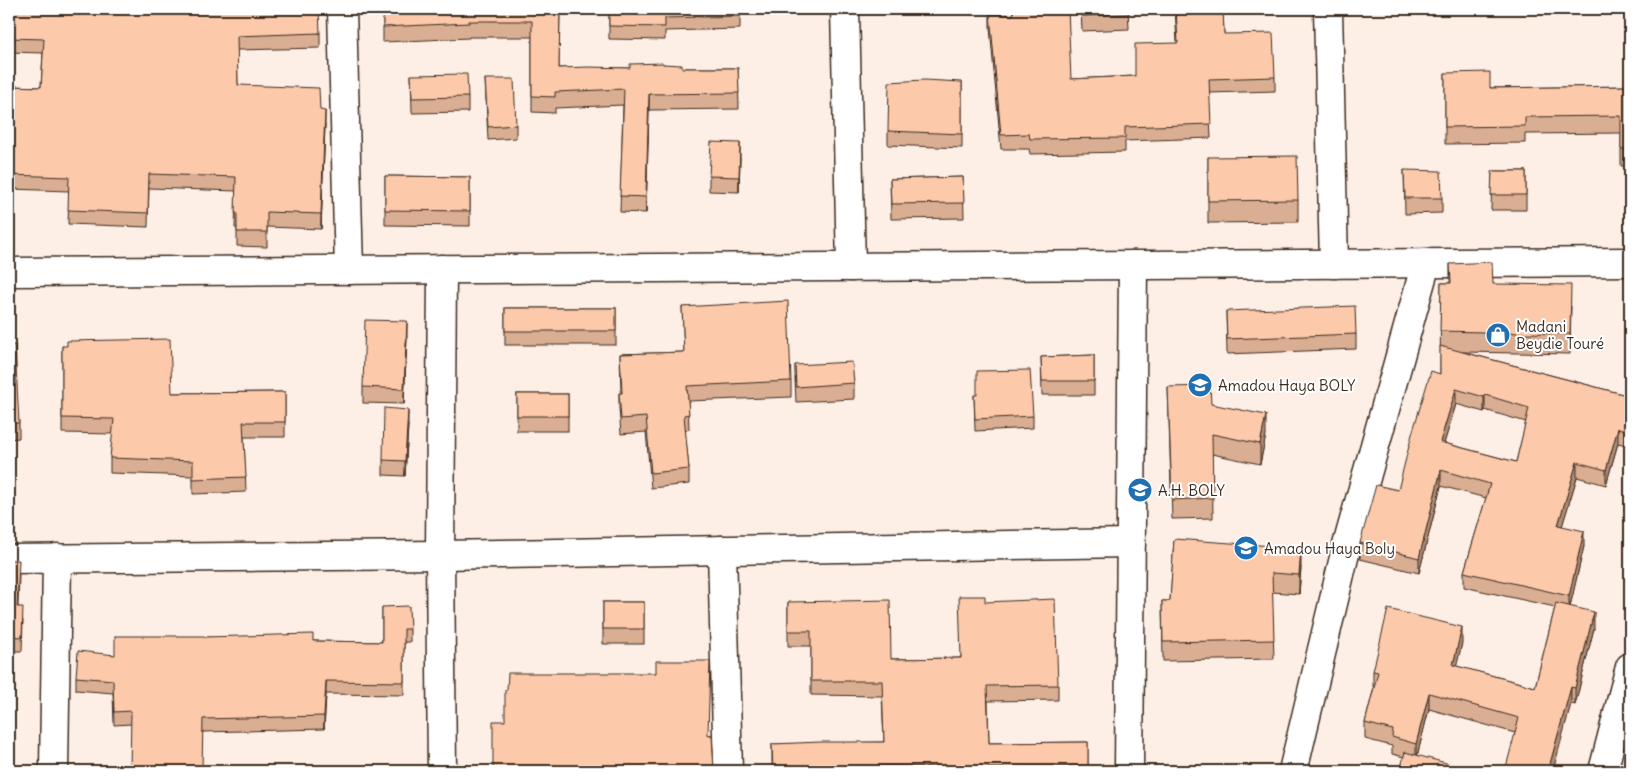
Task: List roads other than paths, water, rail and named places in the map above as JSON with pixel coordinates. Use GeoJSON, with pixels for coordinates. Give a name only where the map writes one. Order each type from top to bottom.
{"type":"FeatureCollection","features":[{"type":"Feature","properties":{"kind":"street"},"geometry":{"type":"LineString","coordinates":[[342,9],[349,270]]}},
{"type":"Feature","properties":{"kind":"street"},"geometry":{"type":"LineString","coordinates":[[846,9],[851,267]]}},
{"type":"Feature","properties":{"kind":"street"},"geometry":{"type":"LineString","coordinates":[[1328,9],[1334,264]]}},
{"type":"Feature","properties":{"kind":"street"},"geometry":{"type":"LineString","coordinates":[[9,272],[1630,262]]}},
{"type":"Feature","properties":{"kind":"street"},"geometry":{"type":"LineString","coordinates":[[1293,771],[1346,549],[1426,263]]}},
{"type":"Feature","properties":{"kind":"street"},"geometry":{"type":"LineString","coordinates":[[1129,771],[1133,265]]}},
{"type":"Feature","properties":{"kind":"street"},"geometry":{"type":"LineString","coordinates":[[442,269],[440,555],[442,771]]}},
{"type":"Feature","properties":{"kind":"street"},"geometry":{"type":"LineString","coordinates":[[9,559],[440,555],[1131,543]]}},
{"type":"Feature","properties":{"kind":"street"},"geometry":{"type":"LineString","coordinates":[[722,550],[728,771]]}},
{"type":"Feature","properties":{"kind":"street"},"geometry":{"type":"LineString","coordinates":[[54,771],[57,558]]}},
{"type":"Feature","properties":{"kind":"street"},"geometry":{"type":"LineString","coordinates":[[1603,771],[1630,667]]}},
{"type":"Feature","properties":{"kind":"place","name":"Madani Beydie Touré"},"geometry":{"type":"Point","coordinates":[1498,335]}},
{"type":"Feature","properties":{"kind":"place","name":"Amadou Haya BOLY"},"geometry":{"type":"Point","coordinates":[1200,385]}},
{"type":"Feature","properties":{"kind":"place","name":"A.H. BOLY"},"geometry":{"type":"Point","coordinates":[1140,490]}},
{"type":"Feature","properties":{"kind":"place","name":"Amadou Haya Boly"},"geometry":{"type":"Point","coordinates":[1246,548]}}]}
